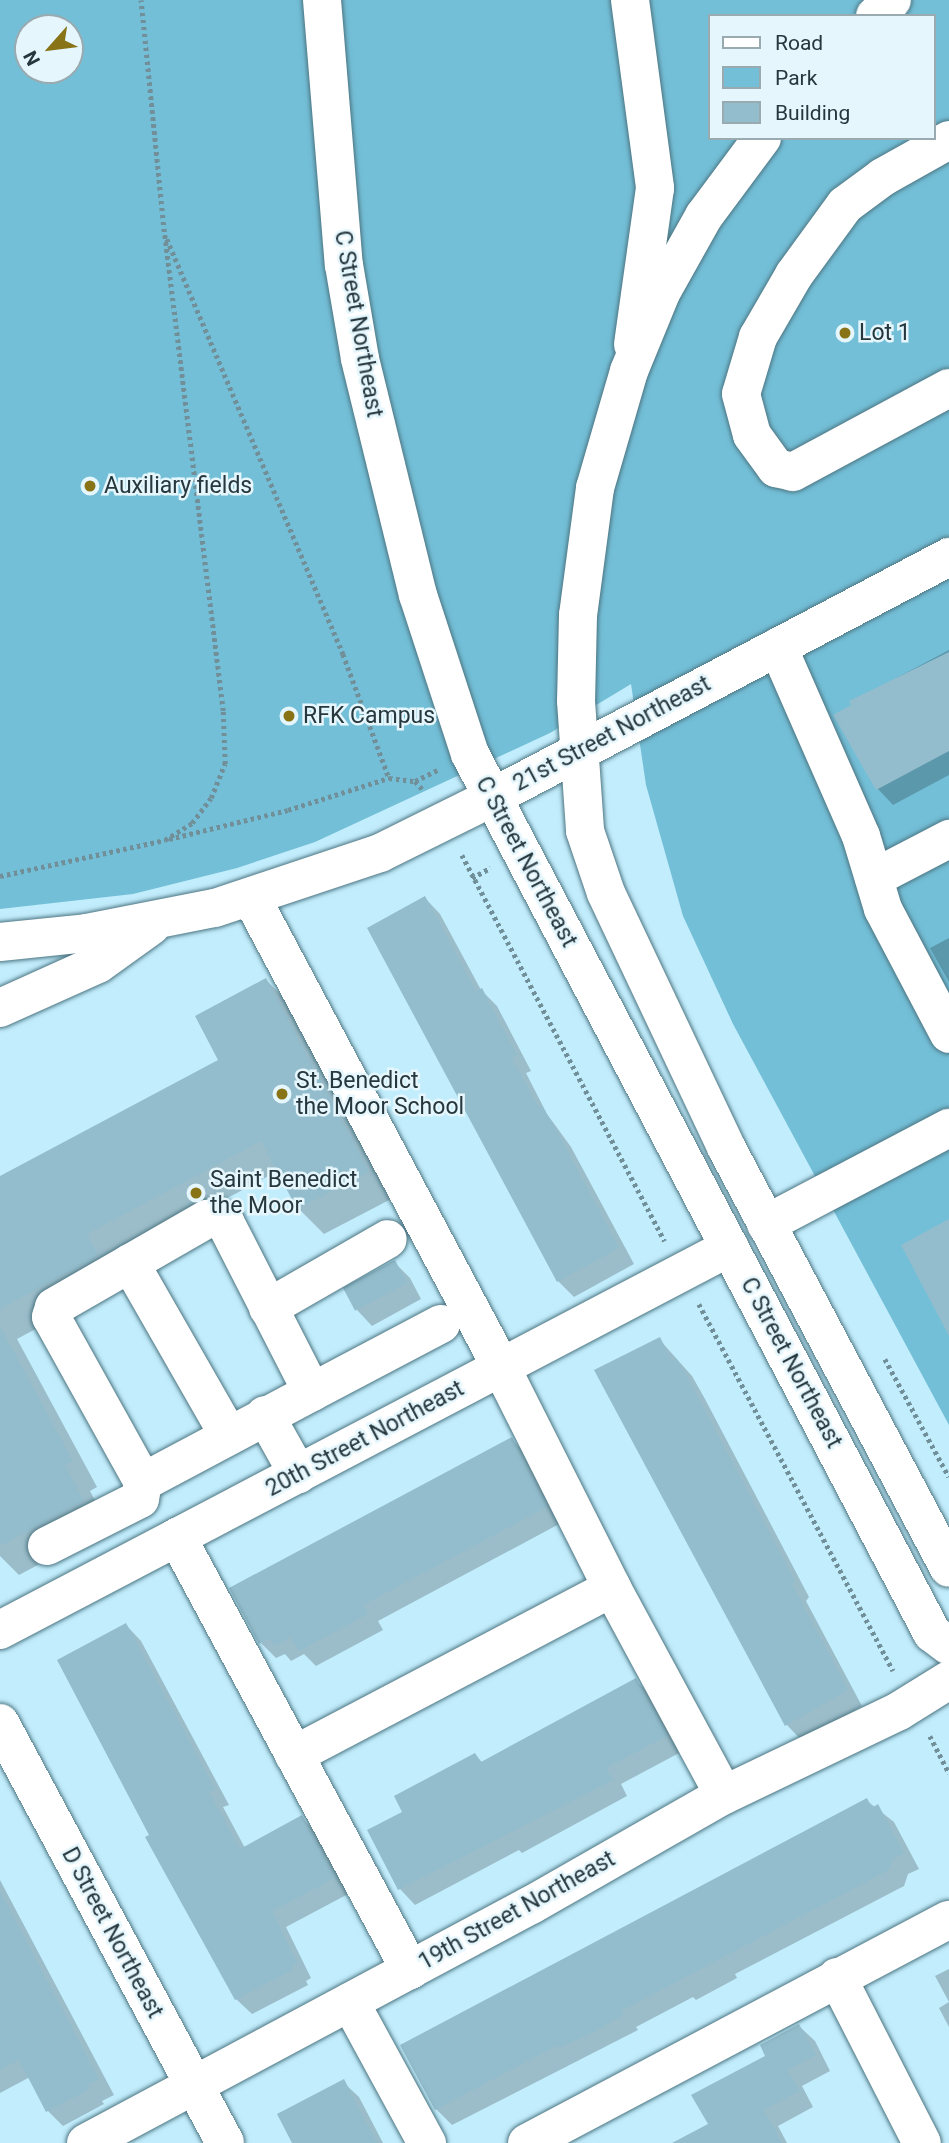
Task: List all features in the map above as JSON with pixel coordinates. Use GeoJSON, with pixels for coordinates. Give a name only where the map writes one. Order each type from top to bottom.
{"type":"FeatureCollection","features":[{"type":"Feature","properties":{"kind":"main road","name":"C Street Northeast"},"geometry":{"type":"LineString","coordinates":[[322,0],[344,265],[360,359],[418,595],[470,754],[932,1633],[949,1646]]}},
{"type":"Feature","properties":{"kind":"main road"},"geometry":{"type":"LineString","coordinates":[[629,371],[656,188],[630,0]]}},
{"type":"Feature","properties":{"kind":"main road"},"geometry":{"type":"LineString","coordinates":[[877,14],[892,0]]}},
{"type":"Feature","properties":{"kind":"main road"},"geometry":{"type":"LineString","coordinates":[[629,371],[661,293],[704,216],[761,140]]}},
{"type":"Feature","properties":{"kind":"main road"},"geometry":{"type":"LineString","coordinates":[[949,140],[883,177],[845,205],[794,275],[758,337],[741,394],[752,435],[776,468],[793,471],[949,388]]}},
{"type":"Feature","properties":{"kind":"main road","name":"C Street Northeast"},"geometry":{"type":"LineString","coordinates":[[629,371],[595,488],[578,615],[577,751],[585,831],[606,893],[766,1224],[949,1568]]}},
{"type":"Feature","properties":{"kind":"main road","name":"21st Street Northeast"},"geometry":{"type":"LineString","coordinates":[[0,1008],[98,964],[158,921],[251,897],[387,850],[949,557]]}},
{"type":"Feature","properties":{"kind":"main road"},"geometry":{"type":"LineString","coordinates":[[778,647],[861,836],[883,909],[949,1034]]}},
{"type":"Feature","properties":{"kind":"main road"},"geometry":{"type":"LineString","coordinates":[[874,878],[949,839]]}},
{"type":"Feature","properties":{"kind":"main road"},"geometry":{"type":"LineString","coordinates":[[251,897],[501,1367],[612,1588],[724,1795]]}},
{"type":"Feature","properties":{"kind":"main road"},"geometry":{"type":"LineString","coordinates":[[0,942],[87,933],[158,921]]}},
{"type":"Feature","properties":{"kind":"main road"},"geometry":{"type":"LineString","coordinates":[[766,1224],[949,1128]]}},
{"type":"Feature","properties":{"kind":"main road"},"geometry":{"type":"LineString","coordinates":[[47,1546],[140,1499],[143,1482],[51,1317],[54,1307],[207,1219],[218,1217],[225,1222],[312,1392]]}},
{"type":"Feature","properties":{"kind":"main road"},"geometry":{"type":"LineString","coordinates":[[268,1308],[388,1239]]}},
{"type":"Feature","properties":{"kind":"main road","name":"20th Street Northeast"},"geometry":{"type":"LineString","coordinates":[[0,1630],[730,1247]]}},
{"type":"Feature","properties":{"kind":"main road"},"geometry":{"type":"LineString","coordinates":[[130,1263],[229,1436]]}},
{"type":"Feature","properties":{"kind":"main road"},"geometry":{"type":"LineString","coordinates":[[143,1482],[441,1324]]}},
{"type":"Feature","properties":{"kind":"main road"},"geometry":{"type":"LineString","coordinates":[[265,1415],[298,1474]]}},
{"type":"Feature","properties":{"kind":"main road"},"geometry":{"type":"LineString","coordinates":[[177,1537],[410,1970]]}},
{"type":"Feature","properties":{"kind":"main road"},"geometry":{"type":"LineString","coordinates":[[294,1755],[612,1588]]}},
{"type":"Feature","properties":{"kind":"main road","name":"19th Street Northeast"},"geometry":{"type":"LineString","coordinates":[[86,2143],[410,1970],[724,1795],[899,1711],[949,1680]]}},
{"type":"Feature","properties":{"kind":"main road","name":"D Street Northeast"},"geometry":{"type":"LineString","coordinates":[[0,1723],[225,2143]]}},
{"type":"Feature","properties":{"kind":"main road"},"geometry":{"type":"LineString","coordinates":[[527,2143],[836,1977],[949,1920]]}},
{"type":"Feature","properties":{"kind":"main road"},"geometry":{"type":"LineString","coordinates":[[836,1977],[922,2143]]}},
{"type":"Feature","properties":{"kind":"main road"},"geometry":{"type":"LineString","coordinates":[[350,2002],[427,2143]]}},
{"type":"Feature","properties":{"kind":"path"},"geometry":{"type":"LineString","coordinates":[[141,0],[164,232],[223,710],[225,764],[211,798],[192,823],[165,840]]}},
{"type":"Feature","properties":{"kind":"path"},"geometry":{"type":"LineString","coordinates":[[164,232],[343,654],[389,778]]}},
{"type":"Feature","properties":{"kind":"path"},"geometry":{"type":"LineString","coordinates":[[0,876],[288,810],[389,778],[415,781],[443,767]]}},
{"type":"Feature","properties":{"kind":"path"},"geometry":{"type":"LineString","coordinates":[[460,851],[670,1251]]}},
{"type":"Feature","properties":{"kind":"path"},"geometry":{"type":"LineString","coordinates":[[694,1296],[896,1675]]}},
{"type":"Feature","properties":{"kind":"path"},"geometry":{"type":"LineString","coordinates":[[925,1726],[949,1773]]}},
{"type":"Feature","properties":{"kind":"green space","name":"RFK Campus"},"geometry":{"type":"Polygon","coordinates":[[[0,0],[949,0],[949,1425],[733,1024],[683,916],[646,785],[631,684],[550,733],[315,842],[237,868],[133,894],[0,909],[0,0]]]}},
{"type":"Feature","properties":{"kind":"building"},"geometry":{"type":"Polygon","coordinates":[[[949,652],[949,751],[876,790],[833,715],[851,705],[849,701],[949,652]]]}},
{"type":"Feature","properties":{"kind":"building"},"geometry":{"type":"Polygon","coordinates":[[[425,896],[476,991],[482,988],[517,1055],[512,1058],[539,1108],[542,1106],[556,1129],[619,1248],[557,1282],[367,928],[425,896]]]}},
{"type":"Feature","properties":{"kind":"building"},"geometry":{"type":"Polygon","coordinates":[[[266,978],[369,1172],[297,1209],[261,1141],[87,1234],[98,1256],[0,1309],[0,1176],[218,1060],[195,1016],[266,978]]]}},
{"type":"Feature","properties":{"kind":"building"},"geometry":{"type":"Polygon","coordinates":[[[949,1219],[949,1336],[901,1245],[949,1219]]]}},
{"type":"Feature","properties":{"kind":"building"},"geometry":{"type":"Polygon","coordinates":[[[395,1260],[407,1283],[355,1311],[343,1288],[395,1260]]]}},
{"type":"Feature","properties":{"kind":"building"},"geometry":{"type":"Polygon","coordinates":[[[0,1326],[73,1461],[65,1465],[84,1501],[0,1546],[0,1326]]]}},
{"type":"Feature","properties":{"kind":"building"},"geometry":{"type":"Polygon","coordinates":[[[660,1337],[672,1361],[676,1358],[690,1382],[795,1581],[792,1584],[848,1690],[785,1726],[594,1370],[660,1337]]]}},
{"type":"Feature","properties":{"kind":"building"},"geometry":{"type":"Polygon","coordinates":[[[512,1437],[547,1507],[363,1605],[368,1614],[299,1651],[291,1637],[274,1646],[270,1638],[259,1644],[229,1588],[512,1437]]]}},
{"type":"Feature","properties":{"kind":"building"},"geometry":{"type":"Polygon","coordinates":[[[126,1623],[215,1789],[209,1792],[240,1849],[302,1815],[335,1878],[272,1911],[297,1963],[292,1965],[294,1969],[235,2000],[145,1837],[149,1835],[57,1660],[126,1623]]]}},
{"type":"Feature","properties":{"kind":"building"},"geometry":{"type":"Polygon","coordinates":[[[636,1678],[667,1736],[606,1768],[613,1780],[398,1890],[367,1830],[402,1812],[394,1796],[475,1753],[481,1762],[636,1678]]]}},
{"type":"Feature","properties":{"kind":"building"},"geometry":{"type":"Polygon","coordinates":[[[867,1798],[872,1808],[878,1804],[904,1853],[893,1859],[889,1870],[621,2011],[623,2015],[594,2032],[559,2048],[558,2045],[435,2110],[400,2045],[867,1798]]]}},
{"type":"Feature","properties":{"kind":"building"},"geometry":{"type":"Polygon","coordinates":[[[0,1891],[99,2079],[88,2085],[90,2089],[46,2112],[19,2060],[0,2070],[0,1891]]]}},
{"type":"Feature","properties":{"kind":"building"},"geometry":{"type":"Polygon","coordinates":[[[799,2024],[816,2055],[788,2070],[799,2091],[764,2110],[782,2143],[672,2143],[708,2124],[691,2095],[765,2056],[760,2045],[799,2024]]]}},
{"type":"Feature","properties":{"kind":"building"},"geometry":{"type":"Polygon","coordinates":[[[344,2079],[377,2143],[292,2143],[277,2114],[344,2079]]]}},
{"type":"Feature","properties":{"kind":"place","name":"Lot 1"},"geometry":{"type":"Point","coordinates":[845,333]}},
{"type":"Feature","properties":{"kind":"place","name":"Auxiliary fields"},"geometry":{"type":"Point","coordinates":[90,486]}},
{"type":"Feature","properties":{"kind":"place","name":"RFK Campus"},"geometry":{"type":"Point","coordinates":[289,716]}},
{"type":"Feature","properties":{"kind":"place","name":"St. Benedict the Moor School"},"geometry":{"type":"Point","coordinates":[282,1094]}},
{"type":"Feature","properties":{"kind":"place","name":"Saint Benedict the Moor"},"geometry":{"type":"Point","coordinates":[196,1193]}}]}
